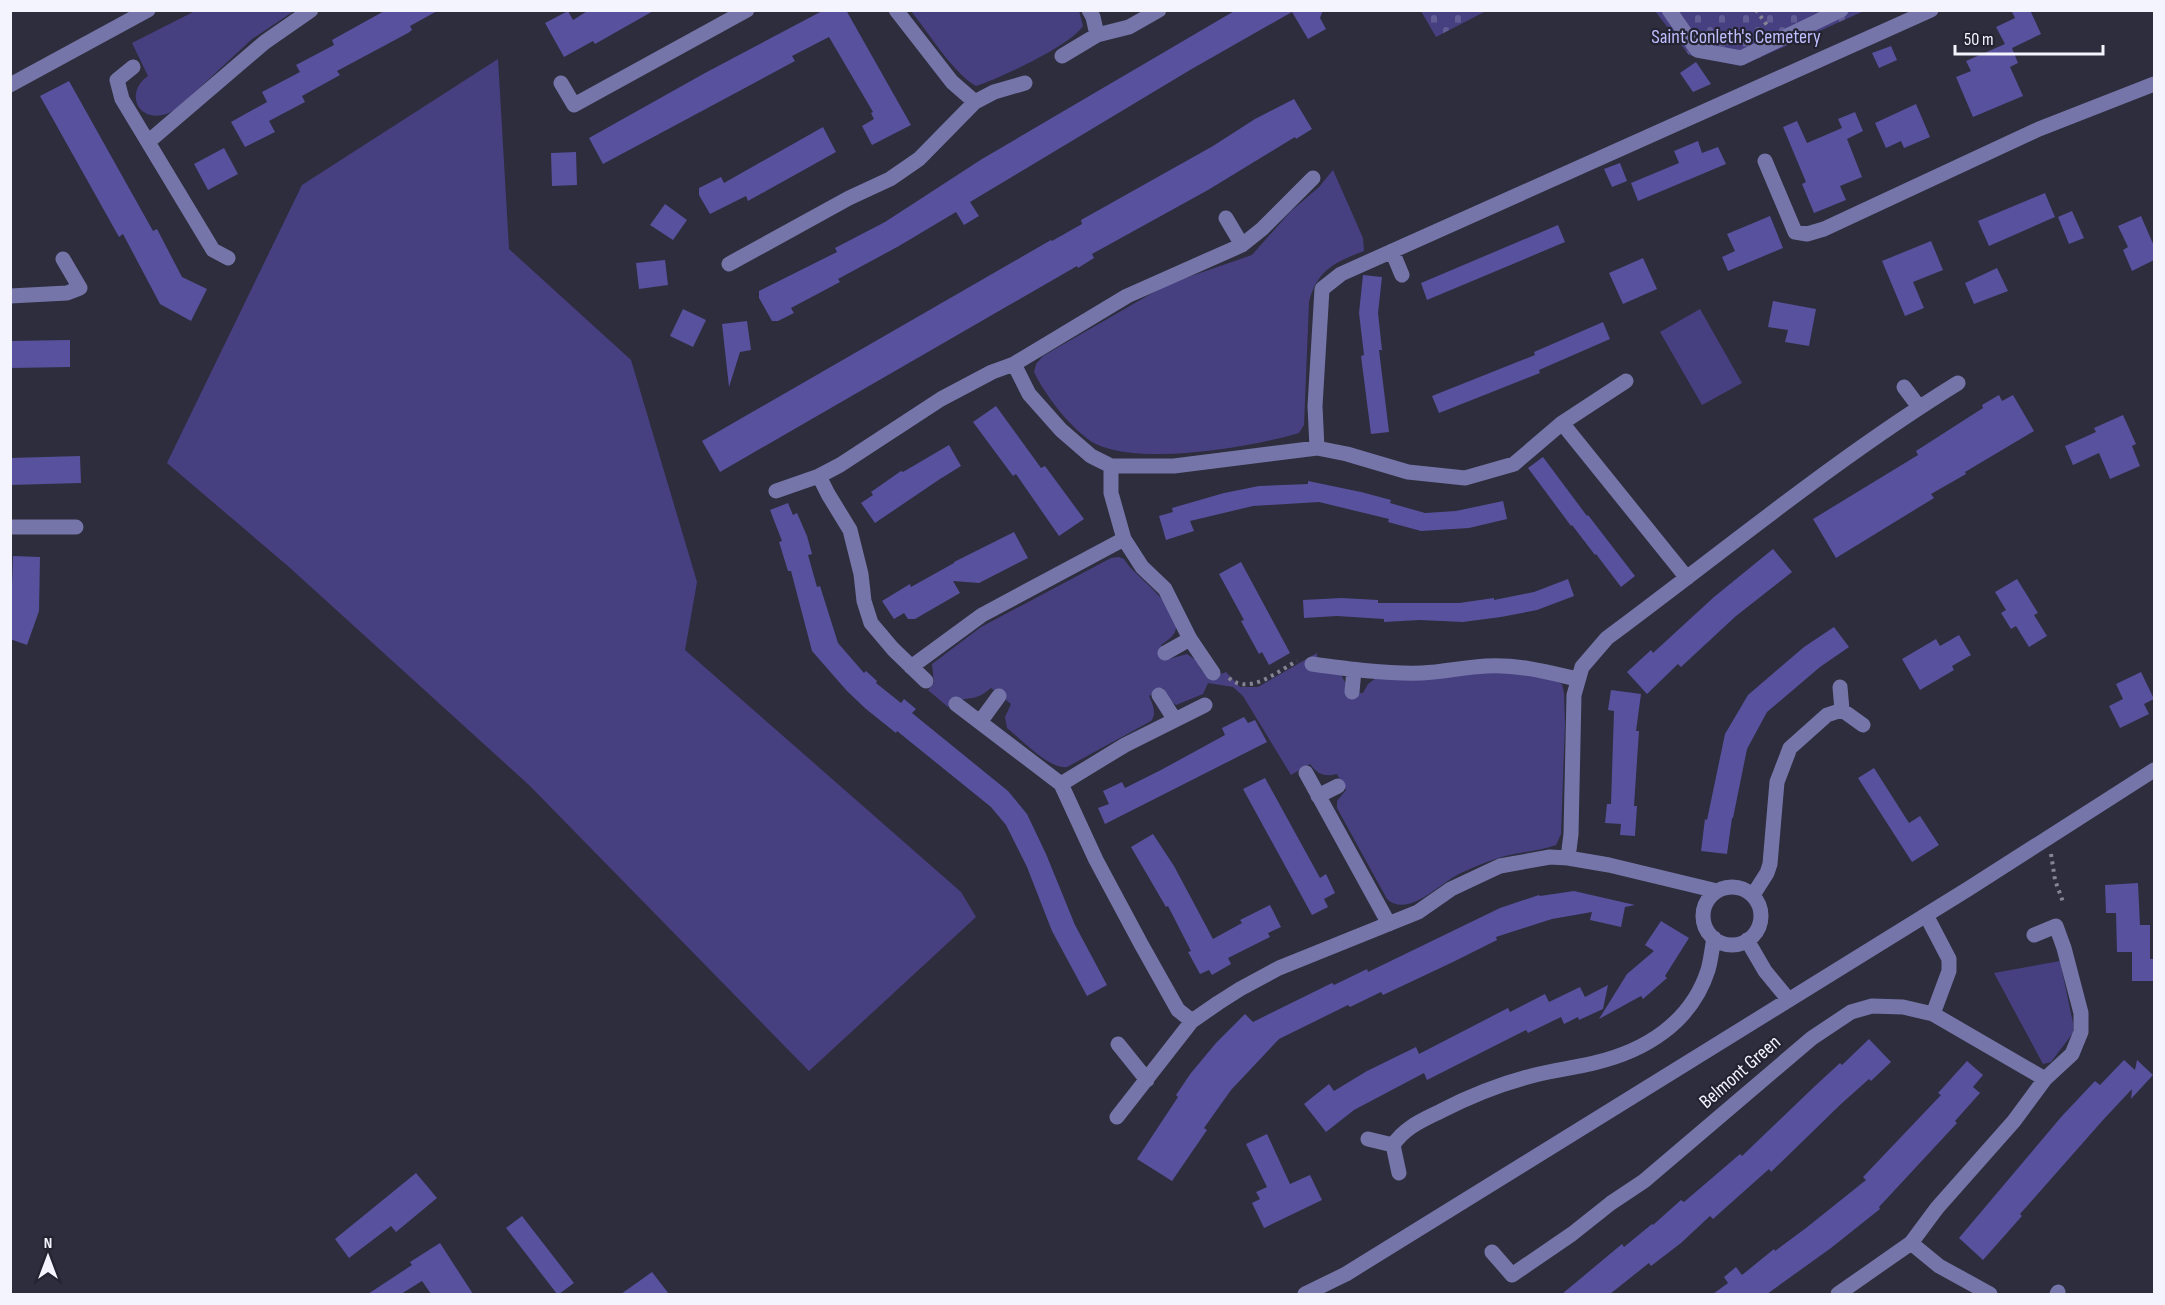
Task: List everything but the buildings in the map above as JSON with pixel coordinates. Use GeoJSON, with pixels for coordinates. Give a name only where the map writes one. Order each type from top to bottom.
{"type":"FeatureCollection","features":[{"type":"Feature","properties":{"kind":"street"},"geometry":{"type":"LineString","coordinates":[[10,85],[148,10]]}},
{"type":"Feature","properties":{"kind":"street"},"geometry":{"type":"LineString","coordinates":[[148,142],[265,42],[311,10]]}},
{"type":"Feature","properties":{"kind":"street"},"geometry":{"type":"LineString","coordinates":[[561,83],[574,105],[747,10]]}},
{"type":"Feature","properties":{"kind":"street"},"geometry":{"type":"LineString","coordinates":[[896,10],[952,82],[975,102]]}},
{"type":"Feature","properties":{"kind":"street"},"geometry":{"type":"LineString","coordinates":[[1089,10],[1094,17],[1097,35]]}},
{"type":"Feature","properties":{"kind":"street"},"geometry":{"type":"LineString","coordinates":[[1062,56],[1097,35],[1129,27],[1159,10]]}},
{"type":"Feature","properties":{"kind":"street"},"geometry":{"type":"LineString","coordinates":[[1674,12],[1697,50],[1741,58],[1841,10]]}},
{"type":"Feature","properties":{"kind":"street"},"geometry":{"type":"LineString","coordinates":[[1317,448],[1315,406],[1322,290],[1341,274],[1931,10]]}},
{"type":"Feature","properties":{"kind":"street"},"geometry":{"type":"LineString","coordinates":[[133,67],[117,80],[122,99],[213,250],[228,258]]}},
{"type":"Feature","properties":{"kind":"street"},"geometry":{"type":"LineString","coordinates":[[729,264],[849,198],[890,179],[919,159],[975,102],[994,92],[1025,83]]}},
{"type":"Feature","properties":{"kind":"street"},"geometry":{"type":"LineString","coordinates":[[1765,161],[1795,232],[1807,234],[1824,229],[2040,129],[2154,84]]}},
{"type":"Feature","properties":{"kind":"street"},"geometry":{"type":"LineString","coordinates":[[776,491],[819,476],[840,465],[941,399],[992,372],[1014,364],[1127,296],[1242,245],[1262,229],[1313,178]]}},
{"type":"Feature","properties":{"kind":"street"},"geometry":{"type":"LineString","coordinates":[[1226,218],[1242,245]]}},
{"type":"Feature","properties":{"kind":"street"},"geometry":{"type":"LineString","coordinates":[[1392,251],[1402,275]]}},
{"type":"Feature","properties":{"kind":"street"},"geometry":{"type":"LineString","coordinates":[[10,296],[67,293],[80,288],[63,259]]}},
{"type":"Feature","properties":{"kind":"street"},"geometry":{"type":"LineString","coordinates":[[1014,364],[1029,394],[1061,430],[1091,456],[1111,466],[1174,466],[1317,448],[1347,454],[1408,472],[1465,478],[1514,464],[1562,423],[1626,381]]}},
{"type":"Feature","properties":{"kind":"street"},"geometry":{"type":"LineString","coordinates":[[1568,858],[1571,834],[1574,695],[1577,679],[1591,654],[1606,638],[1798,494],[1919,407],[1958,383]]}},
{"type":"Feature","properties":{"kind":"street"},"geometry":{"type":"LineString","coordinates":[[1904,387],[1919,407]]}},
{"type":"Feature","properties":{"kind":"street"},"geometry":{"type":"LineString","coordinates":[[1562,423],[1687,578]]}},
{"type":"Feature","properties":{"kind":"street"},"geometry":{"type":"LineString","coordinates":[[1111,466],[1111,493],[1124,539],[1142,567],[1165,589],[1190,639],[1213,673]]}},
{"type":"Feature","properties":{"kind":"street"},"geometry":{"type":"LineString","coordinates":[[819,476],[850,530],[861,574],[864,601],[871,623],[893,650],[926,681]]}},
{"type":"Feature","properties":{"kind":"street"},"geometry":{"type":"LineString","coordinates":[[10,527],[76,527]]}},
{"type":"Feature","properties":{"kind":"street"},"geometry":{"type":"LineString","coordinates":[[911,667],[982,615],[1124,539]]}},
{"type":"Feature","properties":{"kind":"street"},"geometry":{"type":"LineString","coordinates":[[1165,653],[1190,639]]}},
{"type":"Feature","properties":{"kind":"street"},"geometry":{"type":"LineString","coordinates":[[1312,664],[1353,670],[1421,673],[1487,666],[1539,670],[1577,679]]}},
{"type":"Feature","properties":{"kind":"street"},"geometry":{"type":"LineString","coordinates":[[1352,692],[1353,670]]}},
{"type":"Feature","properties":{"kind":"street"},"geometry":{"type":"LineString","coordinates":[[1840,687],[1842,710],[1863,725]]}},
{"type":"Feature","properties":{"kind":"street"},"geometry":{"type":"LineString","coordinates":[[1159,695],[1175,720]]}},
{"type":"Feature","properties":{"kind":"street"},"geometry":{"type":"LineString","coordinates":[[980,722],[999,696]]}},
{"type":"Feature","properties":{"kind":"street"},"geometry":{"type":"LineString","coordinates":[[956,704],[1061,784],[1096,860],[1141,944],[1178,1010],[1192,1022]]}},
{"type":"Feature","properties":{"kind":"street"},"geometry":{"type":"LineString","coordinates":[[1061,784],[1125,745],[1205,705]]}},
{"type":"Feature","properties":{"kind":"street"},"geometry":{"type":"LineString","coordinates":[[1753,895],[1770,864],[1777,782],[1790,748],[1827,715],[1842,710]]}},
{"type":"Feature","properties":{"kind":"street"},"geometry":{"type":"LineString","coordinates":[[1305,1294],[1346,1274],[1926,915],[2154,770]]}},
{"type":"Feature","properties":{"kind":"street"},"geometry":{"type":"LineString","coordinates":[[1306,772],[1389,924]]}},
{"type":"Feature","properties":{"kind":"street"},"geometry":{"type":"LineString","coordinates":[[1318,796],[1338,786]]}},
{"type":"Feature","properties":{"kind":"street"},"geometry":{"type":"LineString","coordinates":[[1117,1117],[1192,1022],[1240,989],[1279,968],[1418,912],[1451,889],[1500,866],[1550,857],[1568,858],[1609,865],[1718,891]]}},
{"type":"Feature","properties":{"kind":"street"},"geometry":{"type":"LineString","coordinates":[[1726,887],[1736,887],[1753,895],[1761,911],[1761,919],[1758,928],[1747,940],[1730,944],[1714,938],[1708,932],[1704,923],[1705,905],[1718,891],[1726,887]]}},
{"type":"Feature","properties":{"kind":"street"},"geometry":{"type":"LineString","coordinates":[[1926,915],[1949,959],[1948,971],[1933,1014]]}},
{"type":"Feature","properties":{"kind":"street"},"geometry":{"type":"LineString","coordinates":[[1839,1294],[1911,1243],[1937,1208],[2014,1121],[2045,1079],[2072,1054],[2080,1032],[2081,1013],[2064,948],[2056,926],[2034,935]]}},
{"type":"Feature","properties":{"kind":"street"},"geometry":{"type":"LineString","coordinates":[[1393,1144],[1408,1128],[1464,1099],[1534,1075],[1621,1056],[1658,1037],[1686,1013],[1695,1000],[1709,968],[1714,938]]}},
{"type":"Feature","properties":{"kind":"street"},"geometry":{"type":"LineString","coordinates":[[1747,940],[1766,971],[1788,999]]}},
{"type":"Feature","properties":{"kind":"street","name":"Belmont Green"},"geometry":{"type":"LineString","coordinates":[[1492,1252],[1512,1275],[1644,1181],[1812,1038],[1851,1012],[1872,1005],[1903,1006],[1933,1014],[2045,1079]]}},
{"type":"Feature","properties":{"kind":"street"},"geometry":{"type":"LineString","coordinates":[[1118,1044],[1147,1080]]}},
{"type":"Feature","properties":{"kind":"street"},"geometry":{"type":"LineString","coordinates":[[1368,1139],[1393,1144]]}},
{"type":"Feature","properties":{"kind":"street"},"geometry":{"type":"LineString","coordinates":[[1393,1144],[1399,1173]]}},
{"type":"Feature","properties":{"kind":"street"},"geometry":{"type":"LineString","coordinates":[[1911,1243],[1939,1266],[1990,1294]]}},
{"type":"Feature","properties":{"kind":"path"},"geometry":{"type":"LineString","coordinates":[[1213,673],[1222,670],[1231,681],[1239,685],[1251,685],[1314,652],[1312,664]]}},
{"type":"Feature","properties":{"kind":"path"},"geometry":{"type":"LineString","coordinates":[[2051,854],[2055,880],[2063,902]]}},
{"type":"Feature","properties":{"kind":"green space"},"geometry":{"type":"Polygon","coordinates":[[[195,11],[294,11],[252,39],[179,107],[166,114],[156,116],[148,114],[138,105],[136,98],[137,90],[148,76],[132,43],[195,11]]]}},
{"type":"Feature","properties":{"kind":"green space"},"geometry":{"type":"Polygon","coordinates":[[[911,11],[1079,11],[1083,26],[1076,34],[1050,51],[1017,69],[976,86],[950,62],[911,11]]]}},
{"type":"Feature","properties":{"kind":"green space"},"geometry":{"type":"Polygon","coordinates":[[[1421,11],[1486,11],[1436,37],[1421,11]]]}},
{"type":"Feature","properties":{"kind":"green space","name":"Saint Conleth's Cemetery"},"geometry":{"type":"Polygon","coordinates":[[[1655,11],[1864,11],[1741,66],[1689,55],[1655,11]]]}},
{"type":"Feature","properties":{"kind":"green space"},"geometry":{"type":"Polygon","coordinates":[[[498,59],[509,249],[631,360],[697,582],[685,650],[961,892],[976,917],[809,1071],[529,785],[289,567],[167,463],[302,185],[498,59]]]}},
{"type":"Feature","properties":{"kind":"green space"},"geometry":{"type":"Polygon","coordinates":[[[1333,170],[1363,238],[1364,251],[1344,259],[1329,269],[1322,275],[1312,291],[1309,302],[1304,425],[1299,433],[1254,444],[1196,452],[1140,454],[1096,444],[1069,422],[1052,402],[1034,372],[1036,364],[1043,356],[1168,284],[1252,255],[1290,212],[1319,187],[1333,170]]]}},
{"type":"Feature","properties":{"kind":"green space"},"geometry":{"type":"Polygon","coordinates":[[[1700,309],[1742,383],[1702,405],[1660,332],[1700,309]]]}},
{"type":"Feature","properties":{"kind":"green space"},"geometry":{"type":"Polygon","coordinates":[[[1111,558],[1124,559],[1172,613],[1176,623],[1175,632],[1161,645],[1169,659],[1187,654],[1197,661],[1202,671],[1221,674],[1226,672],[1240,687],[1258,687],[1317,653],[1317,670],[1341,675],[1345,682],[1345,693],[1363,693],[1368,684],[1376,678],[1472,672],[1542,675],[1562,684],[1565,724],[1561,834],[1556,845],[1487,862],[1457,875],[1423,898],[1404,905],[1395,904],[1387,899],[1337,808],[1337,801],[1346,790],[1337,774],[1322,774],[1310,764],[1291,775],[1243,696],[1233,687],[1208,683],[1203,694],[1176,705],[1169,700],[1163,688],[1149,696],[1154,712],[1151,721],[1067,767],[1060,767],[1044,759],[1007,728],[1005,717],[1011,704],[991,688],[978,697],[956,701],[948,707],[928,690],[934,683],[932,664],[981,627],[1111,558]]]}},
{"type":"Feature","properties":{"kind":"green space"},"geometry":{"type":"Polygon","coordinates":[[[2060,961],[2073,1033],[2051,1062],[2043,1064],[1994,973],[2060,961]]]}}]}
